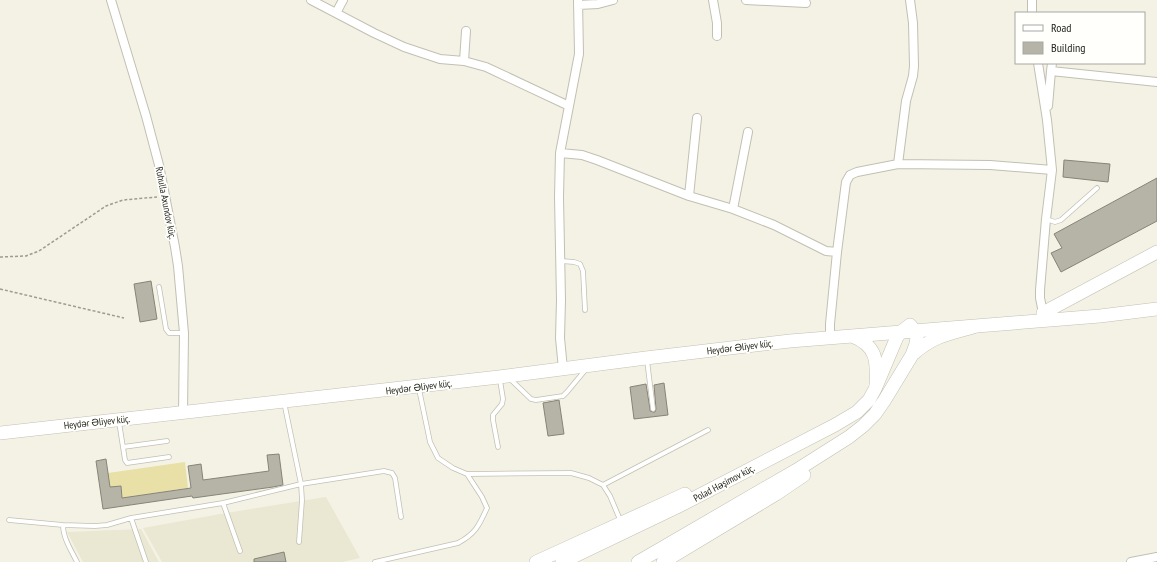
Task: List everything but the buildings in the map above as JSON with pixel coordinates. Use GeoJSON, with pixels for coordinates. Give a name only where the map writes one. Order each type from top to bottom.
{"type":"FeatureCollection","features":[{"type":"Feature","properties":{"kind":"main road"},"geometry":{"type":"LineString","coordinates":[[1043,313],[1157,252]]}},
{"type":"Feature","properties":{"kind":"main road"},"geometry":{"type":"LineString","coordinates":[[833,337],[910,325],[1157,303]]}},
{"type":"Feature","properties":{"kind":"main road"},"geometry":{"type":"LineString","coordinates":[[833,337],[973,327],[1100,316],[1157,309]]}},
{"type":"Feature","properties":{"kind":"main road"},"geometry":{"type":"LineString","coordinates":[[663,562],[776,494],[824,460],[863,426],[875,414],[912,355],[917,337],[915,331],[910,325]]}},
{"type":"Feature","properties":{"kind":"main road","name":"Polad Həşimov küç."},"geometry":{"type":"LineString","coordinates":[[562,562],[677,507],[835,425],[857,412],[869,400],[875,389],[897,337],[910,325]]}},
{"type":"Feature","properties":{"kind":"main road"},"geometry":{"type":"LineString","coordinates":[[912,355],[926,343],[935,338],[973,327]]}},
{"type":"Feature","properties":{"kind":"main road"},"geometry":{"type":"LineString","coordinates":[[852,336],[870,347],[875,356],[877,372],[875,389]]}},
{"type":"Feature","properties":{"kind":"main road","name":"Heydər Əliyev küç."},"geometry":{"type":"LineString","coordinates":[[0,433],[503,377],[646,358],[833,337]]}},
{"type":"Feature","properties":{"kind":"main road"},"geometry":{"type":"LineString","coordinates":[[638,562],[800,468],[849,437]]}},
{"type":"Feature","properties":{"kind":"main road"},"geometry":{"type":"LineString","coordinates":[[536,562],[622,522],[791,448]]}},
{"type":"Feature","properties":{"kind":"street","name":"Ruhulla Axundov küç."},"geometry":{"type":"LineString","coordinates":[[111,0],[146,116],[159,165],[178,266],[184,333],[183,413]]}},
{"type":"Feature","properties":{"kind":"street"},"geometry":{"type":"LineString","coordinates":[[311,0],[404,47],[440,59],[464,61],[486,67],[569,106]]}},
{"type":"Feature","properties":{"kind":"street"},"geometry":{"type":"LineString","coordinates":[[336,13],[343,0]]}},
{"type":"Feature","properties":{"kind":"street"},"geometry":{"type":"LineString","coordinates":[[563,369],[560,338],[562,300],[559,197],[560,153],[579,54],[578,2],[598,4],[613,0]]}},
{"type":"Feature","properties":{"kind":"street"},"geometry":{"type":"LineString","coordinates":[[713,0],[717,23],[717,36]]}},
{"type":"Feature","properties":{"kind":"street"},"geometry":{"type":"LineString","coordinates":[[746,0],[806,4]]}},
{"type":"Feature","properties":{"kind":"street"},"geometry":{"type":"LineString","coordinates":[[898,164],[906,101],[913,76],[914,66],[910,0]]}},
{"type":"Feature","properties":{"kind":"street"},"geometry":{"type":"LineString","coordinates":[[1032,0],[1032,12]]}},
{"type":"Feature","properties":{"kind":"street"},"geometry":{"type":"LineString","coordinates":[[464,61],[466,32]]}},
{"type":"Feature","properties":{"kind":"street"},"geometry":{"type":"LineString","coordinates":[[1038,64],[1047,120],[1052,170],[1046,219],[1040,298],[1043,313]]}},
{"type":"Feature","properties":{"kind":"street"},"geometry":{"type":"LineString","coordinates":[[1047,120],[1052,67],[1157,82]]}},
{"type":"Feature","properties":{"kind":"street"},"geometry":{"type":"LineString","coordinates":[[689,196],[697,118]]}},
{"type":"Feature","properties":{"kind":"street"},"geometry":{"type":"LineString","coordinates":[[733,209],[748,132]]}},
{"type":"Feature","properties":{"kind":"street"},"geometry":{"type":"LineString","coordinates":[[560,153],[582,155],[597,160],[689,196],[733,209],[774,225],[826,251],[837,252]]}},
{"type":"Feature","properties":{"kind":"street"},"geometry":{"type":"LineString","coordinates":[[833,337],[830,324],[837,252],[846,182],[850,175],[856,172],[898,164],[990,165],[1052,170]]}},
{"type":"Feature","properties":{"kind":"street"},"geometry":{"type":"LineString","coordinates":[[1131,562],[1157,557]]}},
{"type":"Feature","properties":{"kind":"lane"},"geometry":{"type":"LineString","coordinates":[[1046,219],[1055,222],[1061,220],[1097,188]]}},
{"type":"Feature","properties":{"kind":"lane"},"geometry":{"type":"LineString","coordinates":[[561,262],[574,262],[580,264],[583,270],[586,310]]}},
{"type":"Feature","properties":{"kind":"lane"},"geometry":{"type":"LineString","coordinates":[[159,286],[166,329],[169,333],[184,333]]}},
{"type":"Feature","properties":{"kind":"lane"},"geometry":{"type":"LineString","coordinates":[[646,358],[653,410]]}},
{"type":"Feature","properties":{"kind":"lane"},"geometry":{"type":"LineString","coordinates":[[503,377],[531,399],[536,400],[563,396],[589,366]]}},
{"type":"Feature","properties":{"kind":"lane"},"geometry":{"type":"LineString","coordinates":[[498,447],[493,415],[502,404],[503,377]]}},
{"type":"Feature","properties":{"kind":"lane"},"geometry":{"type":"LineString","coordinates":[[419,386],[430,442],[438,458],[453,468],[467,474],[571,473],[589,478],[603,485],[610,496],[622,522]]}},
{"type":"Feature","properties":{"kind":"lane"},"geometry":{"type":"LineString","coordinates":[[284,402],[301,484],[302,500],[299,542]]}},
{"type":"Feature","properties":{"kind":"lane"},"geometry":{"type":"LineString","coordinates":[[119,420],[125,460],[127,463],[170,457]]}},
{"type":"Feature","properties":{"kind":"lane"},"geometry":{"type":"LineString","coordinates":[[603,485],[708,430]]}},
{"type":"Feature","properties":{"kind":"lane"},"geometry":{"type":"LineString","coordinates":[[123,447],[167,441]]}},
{"type":"Feature","properties":{"kind":"lane"},"geometry":{"type":"LineString","coordinates":[[9,520],[63,525],[108,525],[131,518],[223,503],[301,484],[384,472],[392,473],[395,478],[401,517]]}},
{"type":"Feature","properties":{"kind":"lane"},"geometry":{"type":"LineString","coordinates":[[375,562],[458,543],[469,537],[480,523],[487,508],[482,497],[467,474]]}},
{"type":"Feature","properties":{"kind":"lane"},"geometry":{"type":"LineString","coordinates":[[223,503],[240,551]]}},
{"type":"Feature","properties":{"kind":"lane"},"geometry":{"type":"LineString","coordinates":[[131,518],[146,562]]}},
{"type":"Feature","properties":{"kind":"lane"},"geometry":{"type":"LineString","coordinates":[[63,525],[65,537],[77,562]]}},
{"type":"Feature","properties":{"kind":"path"},"geometry":{"type":"LineString","coordinates":[[0,258],[26,256],[39,251],[106,206],[123,200],[165,196]]}},
{"type":"Feature","properties":{"kind":"path"},"geometry":{"type":"LineString","coordinates":[[0,289],[124,318]]}},
{"type":"Feature","properties":{"kind":"shaded area"},"geometry":{"type":"Polygon","coordinates":[[[185,462],[188,488],[122,498],[121,486],[110,487],[108,473],[185,462]]]}},
{"type":"Feature","properties":{"kind":"shaded area"},"geometry":{"type":"Polygon","coordinates":[[[326,497],[360,558],[342,562],[162,562],[143,528],[226,513],[326,497]]]}},
{"type":"Feature","properties":{"kind":"shaded area"},"geometry":{"type":"Polygon","coordinates":[[[141,529],[159,562],[83,562],[67,532],[141,529]]]}}]}
